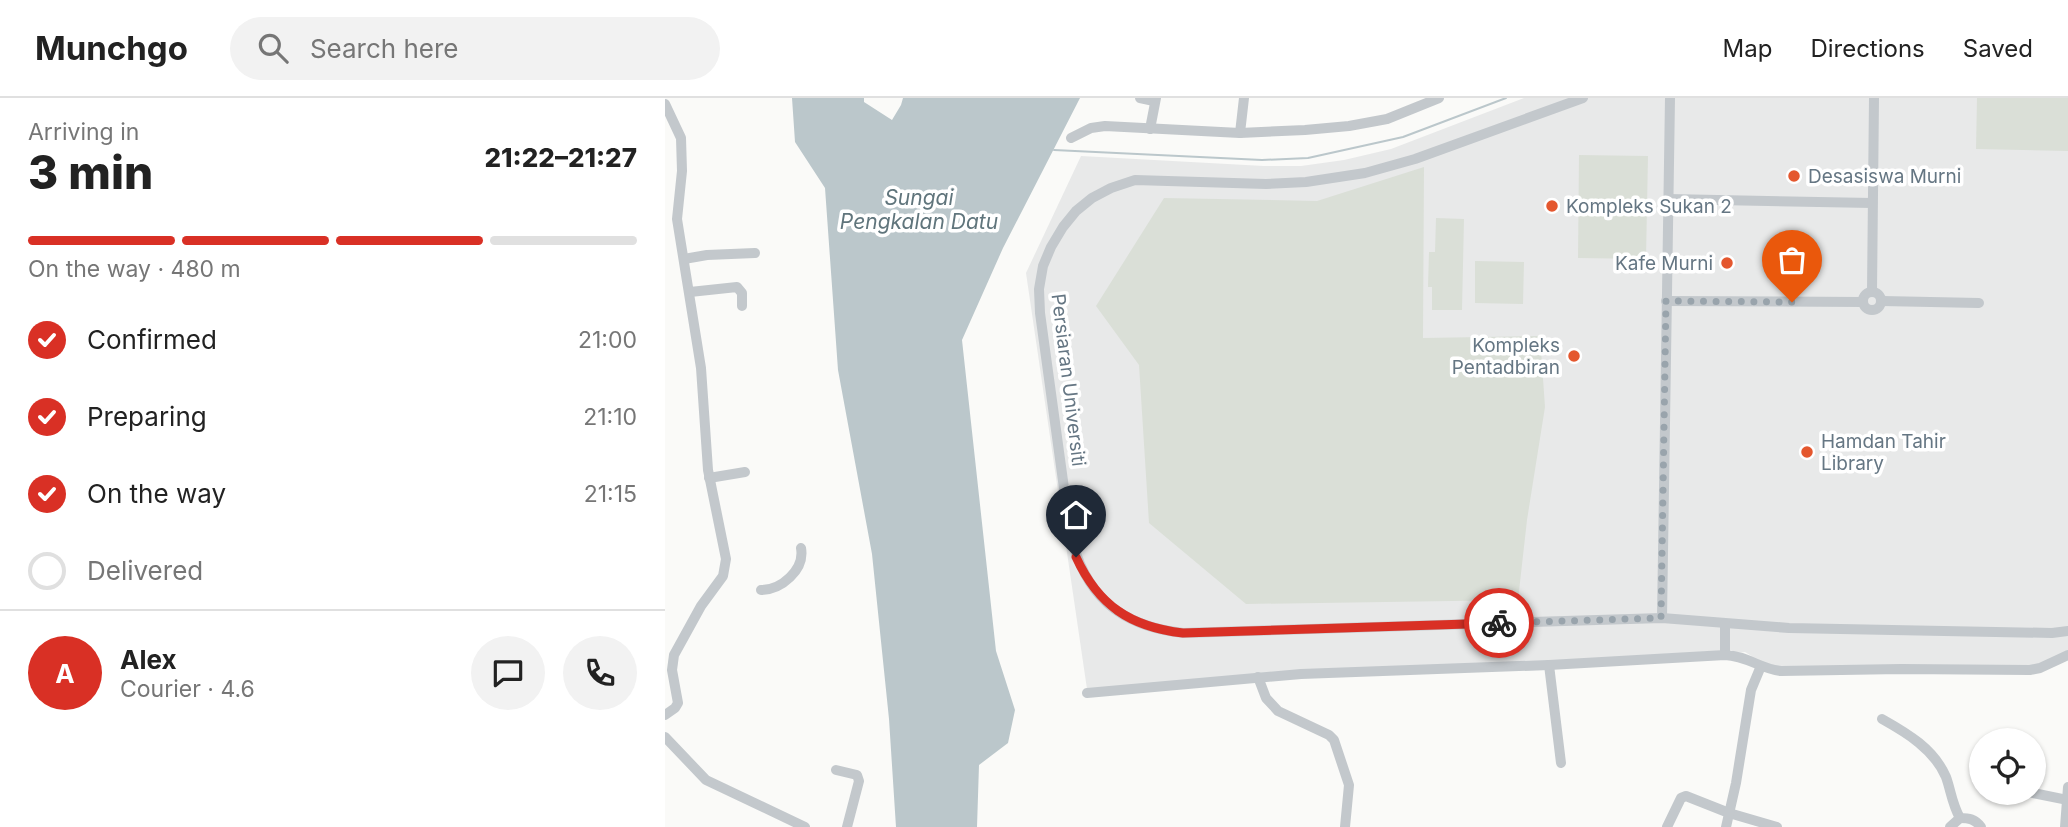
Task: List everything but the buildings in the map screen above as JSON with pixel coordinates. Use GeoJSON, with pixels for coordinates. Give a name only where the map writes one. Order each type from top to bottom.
{"type":"FeatureCollection","features":[{"type":"Feature","properties":{"kind":"street"},"geometry":{"type":"LineString","coordinates":[[1140,98],[1155,100],[1150,129]]}},
{"type":"Feature","properties":{"kind":"street"},"geometry":{"type":"LineString","coordinates":[[1240,133],[1244,98]]}},
{"type":"Feature","properties":{"kind":"street"},"geometry":{"type":"LineString","coordinates":[[1071,138],[1091,128],[1105,126],[1240,133],[1349,127],[1387,119],[1439,98]]}},
{"type":"Feature","properties":{"kind":"street","name":"Persiaran Universiti"},"geometry":{"type":"LineString","coordinates":[[1583,98],[1415,159],[1365,173],[1306,182],[1266,184],[1135,180],[1111,188],[1076,211],[1062,227],[1043,266],[1039,289],[1040,313],[1070,533],[1080,568],[1101,597],[1117,611],[1140,624],[1159,630],[1191,633],[1661,618],[1789,628],[2052,633],[2068,631]]}},
{"type":"Feature","properties":{"kind":"street"},"geometry":{"type":"LineString","coordinates":[[1661,618],[1669,98]]}},
{"type":"Feature","properties":{"kind":"street"},"geometry":{"type":"LineString","coordinates":[[1872,291],[1874,98]]}},
{"type":"Feature","properties":{"kind":"street"},"geometry":{"type":"LineString","coordinates":[[665,104],[681,138],[681,190],[677,219],[701,368],[709,478],[725,548],[726,568],[674,655],[672,670],[678,703],[665,715]]}},
{"type":"Feature","properties":{"kind":"street"},"geometry":{"type":"LineString","coordinates":[[1668,198],[1872,203]]}},
{"type":"Feature","properties":{"kind":"street"},"geometry":{"type":"LineString","coordinates":[[684,259],[755,253]]}},
{"type":"Feature","properties":{"kind":"street"},"geometry":{"type":"LineString","coordinates":[[689,292],[737,288],[742,293],[742,306]]}},
{"type":"Feature","properties":{"kind":"street"},"geometry":{"type":"LineString","coordinates":[[1863,302],[1866,293],[1872,291],[1878,293],[1882,301]]}},
{"type":"Feature","properties":{"kind":"street"},"geometry":{"type":"LineString","coordinates":[[1666,301],[1863,302]]}},
{"type":"Feature","properties":{"kind":"street"},"geometry":{"type":"LineString","coordinates":[[1863,302],[1871,310],[1879,307],[1882,301]]}},
{"type":"Feature","properties":{"kind":"street"},"geometry":{"type":"LineString","coordinates":[[1882,301],[1979,303]]}},
{"type":"Feature","properties":{"kind":"street"},"geometry":{"type":"LineString","coordinates":[[709,478],[745,472]]}},
{"type":"Feature","properties":{"kind":"street"},"geometry":{"type":"LineString","coordinates":[[761,590],[773,589],[792,575],[801,561],[801,548]]}},
{"type":"Feature","properties":{"kind":"street"},"geometry":{"type":"LineString","coordinates":[[1725,624],[1725,655]]}},
{"type":"Feature","properties":{"kind":"street"},"geometry":{"type":"LineString","coordinates":[[1087,693],[1258,677],[1725,655],[1740,656],[1761,666],[1781,671],[2030,670],[2068,655]]}},
{"type":"Feature","properties":{"kind":"street"},"geometry":{"type":"LineString","coordinates":[[1549,665],[1561,764]]}},
{"type":"Feature","properties":{"kind":"street"},"geometry":{"type":"LineString","coordinates":[[1726,827],[1751,690],[1761,666]]}},
{"type":"Feature","properties":{"kind":"street"},"geometry":{"type":"LineString","coordinates":[[1258,677],[1266,698],[1278,711],[1329,735],[1334,740],[1349,785],[1345,827]]}},
{"type":"Feature","properties":{"kind":"street"},"geometry":{"type":"LineString","coordinates":[[1882,719],[1907,734],[1933,756],[1946,777],[1959,818]]}},
{"type":"Feature","properties":{"kind":"street"},"geometry":{"type":"LineString","coordinates":[[665,737],[706,780],[805,827]]}},
{"type":"Feature","properties":{"kind":"street"},"geometry":{"type":"LineString","coordinates":[[836,770],[852,773],[859,778],[859,788],[847,827]]}},
{"type":"Feature","properties":{"kind":"street"},"geometry":{"type":"LineString","coordinates":[[2065,827],[2068,787]]}},
{"type":"Feature","properties":{"kind":"street"},"geometry":{"type":"LineString","coordinates":[[1667,827],[1681,798],[1686,796],[1729,813],[1777,827]]}},
{"type":"Feature","properties":{"kind":"street"},"geometry":{"type":"LineString","coordinates":[[2046,796],[2068,800]]}},
{"type":"Feature","properties":{"kind":"street"},"geometry":{"type":"LineString","coordinates":[[1951,827],[1959,818],[1970,818],[1981,827]]}},
{"type":"Feature","properties":{"kind":"shaded area"},"geometry":{"type":"Polygon","coordinates":[[[1524,98],[2068,98],[2068,652],[2036,666],[1768,666],[1745,652],[1734,653],[1732,650],[1087,689],[1026,273],[1081,156],[1301,166],[1391,149],[1524,98]]]}},
{"type":"Feature","properties":{"kind":"shaded area"},"geometry":{"type":"Polygon","coordinates":[[[1977,98],[2068,98],[2068,151],[1976,149],[1977,98]]]}},
{"type":"Feature","properties":{"kind":"shaded area"},"geometry":{"type":"Polygon","coordinates":[[[1579,155],[1648,156],[1646,259],[1578,258],[1579,155]]]}},
{"type":"Feature","properties":{"kind":"shaded area"},"geometry":{"type":"Polygon","coordinates":[[[1424,167],[1423,338],[1540,336],[1545,407],[1527,520],[1518,600],[1246,604],[1149,523],[1139,365],[1096,306],[1164,198],[1317,201],[1424,167]]]}},
{"type":"Feature","properties":{"kind":"shaded area"},"geometry":{"type":"Polygon","coordinates":[[[1436,218],[1464,219],[1462,310],[1432,310],[1432,287],[1428,287],[1429,252],[1435,252],[1436,218]]]}},
{"type":"Feature","properties":{"kind":"shaded area"},"geometry":{"type":"Polygon","coordinates":[[[1475,261],[1524,262],[1523,304],[1475,303],[1475,261]]]}},
{"type":"Feature","properties":{"kind":"water","name":"Sungai Pengkalan Datu"},"geometry":{"type":"Polygon","coordinates":[[[792,98],[864,98],[864,102],[892,120],[903,98],[1080,98],[1003,248],[962,340],[996,651],[1015,710],[1008,743],[979,765],[977,827],[896,827],[889,719],[872,554],[838,370],[825,188],[795,142],[792,98]]]}},
{"type":"Feature","properties":{"kind":"waterway"},"geometry":{"type":"LineString","coordinates":[[1054,150],[1262,160],[1308,158],[1403,137],[1506,98]]}},
{"type":"Feature","properties":{"kind":"way so far"},"geometry":{"type":"LineString","coordinates":[[1499,623],[1661,618],[1666,301],[1792,302]]}},
{"type":"Feature","properties":{"kind":"place","name":"Desasiswa Murni"},"geometry":{"type":"Point","coordinates":[1794,176]}},
{"type":"Feature","properties":{"kind":"place","name":"Kompleks Sukan 2"},"geometry":{"type":"Point","coordinates":[1552,206]}},
{"type":"Feature","properties":{"kind":"place","name":"Kafe Murni"},"geometry":{"type":"Point","coordinates":[1727,263]}},
{"type":"Feature","properties":{"kind":"place","name":"Kompleks Pentadbiran"},"geometry":{"type":"Point","coordinates":[1574,356]}},
{"type":"Feature","properties":{"kind":"place","name":"Hamdan Tahir Library"},"geometry":{"type":"Point","coordinates":[1807,452]}},
{"type":"Feature","properties":{"kind":"route"},"geometry":{"type":"LineString","coordinates":[[1076,557],[1086,578],[1101,597],[1117,611],[1140,624],[1159,630],[1183,633],[1499,623]]}}]}
